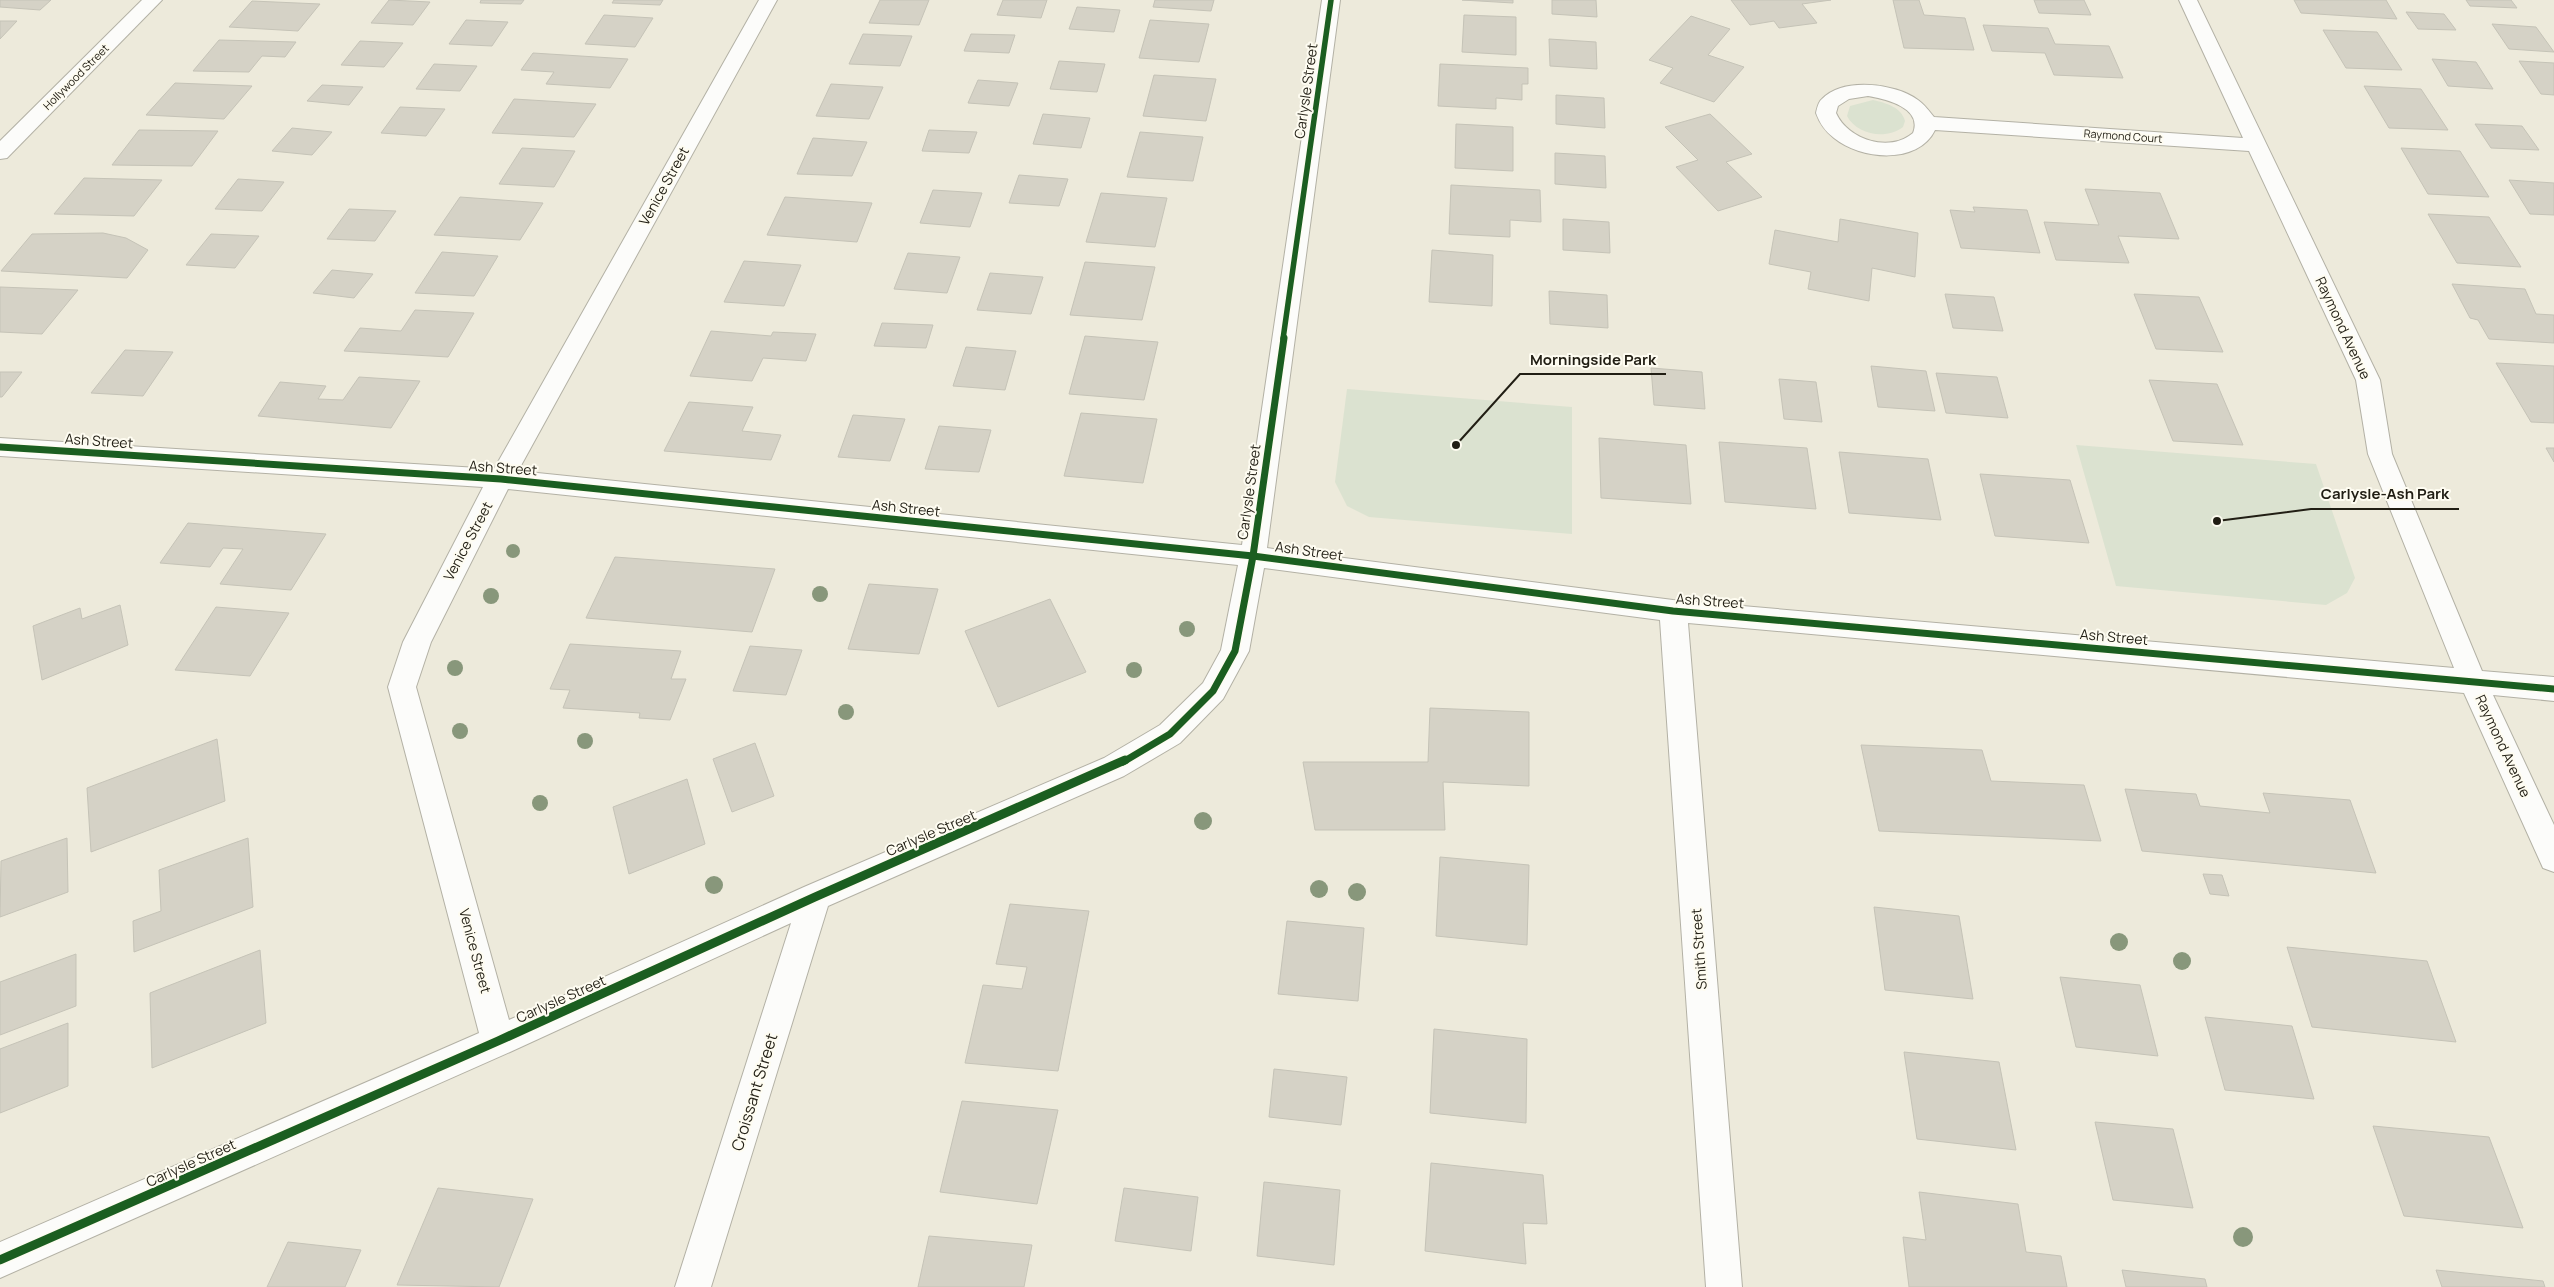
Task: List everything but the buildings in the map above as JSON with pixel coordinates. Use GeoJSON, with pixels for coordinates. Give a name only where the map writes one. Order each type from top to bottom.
{"type":"FeatureCollection","features":[{"type":"Feature","properties":{"kind":"street","name":"Hollywood Street"},"geometry":{"type":"LineString","coordinates":[[0,154],[153,0]]}},
{"type":"Feature","properties":{"kind":"street","name":"Venice Street"},"geometry":{"type":"LineString","coordinates":[[498,1041],[402,687],[417,642],[474,527],[768,0]]}},
{"type":"Feature","properties":{"kind":"street","name":"Carlysle Street"},"geometry":{"type":"LineString","coordinates":[[0,1260],[498,1041],[816,897],[1114,767],[1170,734],[1212,691],[1235,652],[1253,556],[1331,0]]}},
{"type":"Feature","properties":{"kind":"street","name":"Raymond Avenue"},"geometry":{"type":"LineString","coordinates":[[2188,0],[2368,380],[2380,454],[2473,682],[2554,858]]}},
{"type":"Feature","properties":{"kind":"street","name":"Raymond Court"},"geometry":{"type":"LineString","coordinates":[[1926,123],[2257,145]]}},
{"type":"Feature","properties":{"kind":"street","name":"Ash Street"},"geometry":{"type":"LineString","coordinates":[[0,447],[501,480],[1253,556],[1674,611],[2554,689]]}},
{"type":"Feature","properties":{"kind":"street","name":"Smith Street"},"geometry":{"type":"LineString","coordinates":[[1674,611],[1724,1287]]}},
{"type":"Feature","properties":{"kind":"street","name":"Croissant Street"},"geometry":{"type":"LineString","coordinates":[[693,1287],[816,897]]}},
{"type":"Feature","properties":{"kind":"green space"},"geometry":{"type":"Polygon","coordinates":[[[1873,100],[1888,104],[1897,109],[1905,121],[1903,127],[1896,131],[1880,134],[1872,134],[1858,128],[1847,116],[1850,106],[1873,100]]]}},
{"type":"Feature","properties":{"kind":"green space"},"geometry":{"type":"Polygon","coordinates":[[[1347,389],[1572,407],[1572,534],[1369,517],[1347,506],[1335,482],[1347,389]]]}},
{"type":"Feature","properties":{"kind":"green space"},"geometry":{"type":"Polygon","coordinates":[[[2076,445],[2316,464],[2355,578],[2347,593],[2326,605],[2116,586],[2076,445]]]}},
{"type":"Feature","properties":{"kind":"cycle path"},"geometry":{"type":"LineString","coordinates":[[0,1260],[498,1041],[815,897],[1114,767],[1170,734],[1213,691],[1235,651],[1253,556],[1331,0]]}},
{"type":"Feature","properties":{"kind":"cycle path"},"geometry":{"type":"LineString","coordinates":[[0,447],[501,479],[1253,556],[1673,611],[2554,689]]}},
{"type":"Feature","properties":{"kind":"place","name":"Morningside Park"},"geometry":{"type":"Point","coordinates":[1456,445]}},
{"type":"Feature","properties":{"kind":"place","name":"Carlysle-Ash Park"},"geometry":{"type":"Point","coordinates":[2217,521]}}]}
